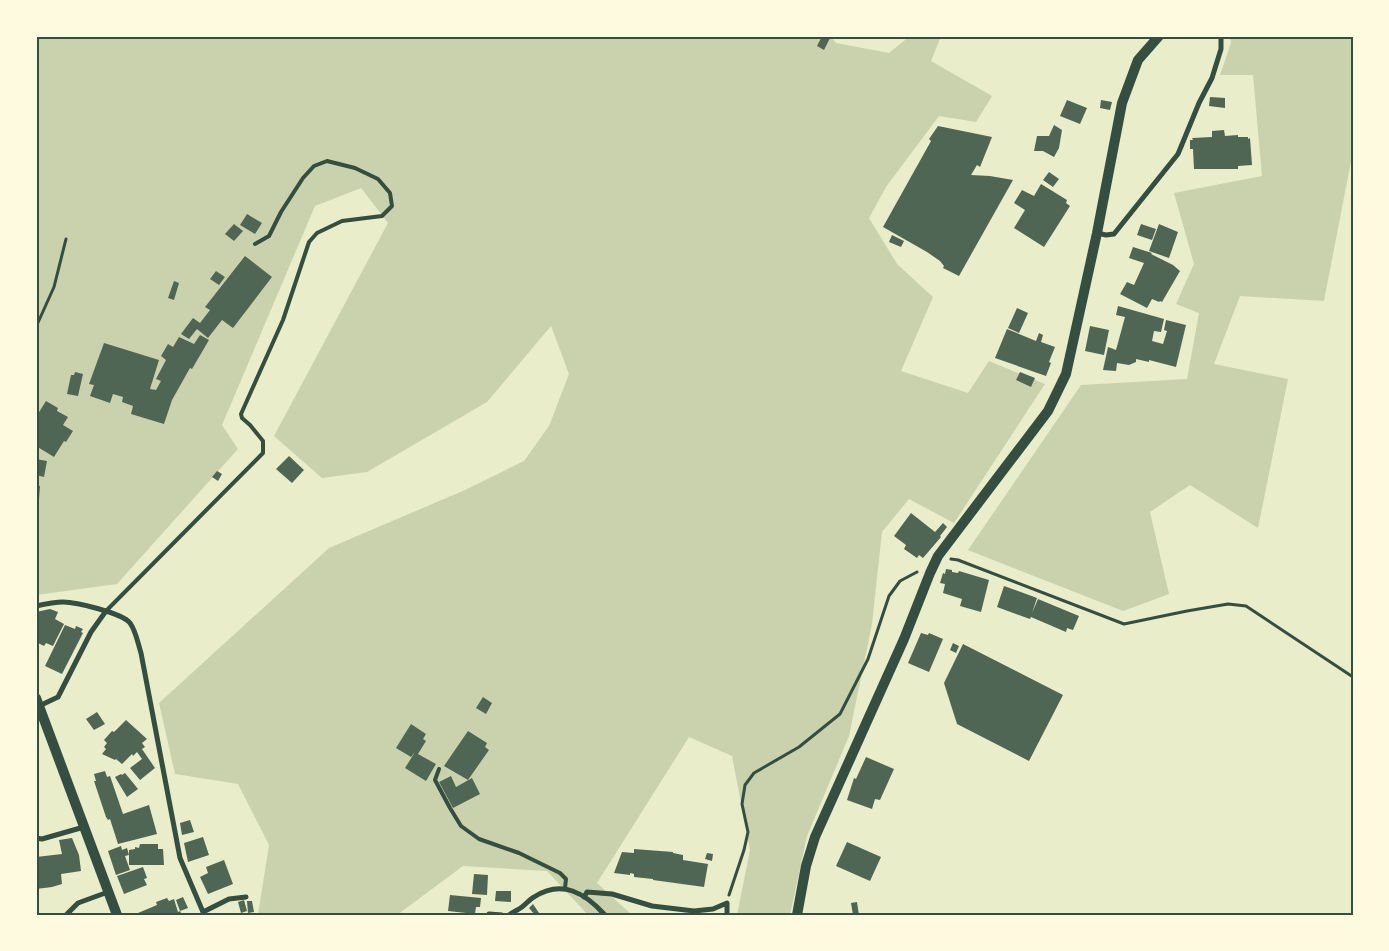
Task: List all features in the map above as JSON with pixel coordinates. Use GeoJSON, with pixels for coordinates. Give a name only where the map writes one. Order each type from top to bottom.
{"type":"FeatureCollection","features":[{"type":"Feature","properties":{"kind":"main road"},"geometry":{"type":"LineString","coordinates":[[797,915],[806,866],[815,837],[904,639],[938,556],[1048,411],[1066,374],[1097,233],[1122,104],[1138,60],[1159,36]]}},
{"type":"Feature","properties":{"kind":"main road"},"geometry":{"type":"LineString","coordinates":[[38,702],[118,915]]}},
{"type":"Feature","properties":{"kind":"street"},"geometry":{"type":"LineString","coordinates":[[1097,233],[1114,234],[1178,154],[1199,103],[1212,78],[1221,49],[1221,36]]}},
{"type":"Feature","properties":{"kind":"street"},"geometry":{"type":"LineString","coordinates":[[36,606],[65,602],[90,606],[120,616],[130,622],[141,653],[180,858],[203,913],[229,899],[246,896]]}},
{"type":"Feature","properties":{"kind":"street"},"geometry":{"type":"LineString","coordinates":[[38,702],[58,697],[91,632],[106,612]]}},
{"type":"Feature","properties":{"kind":"street"},"geometry":{"type":"LineString","coordinates":[[36,838],[42,839],[84,827]]}},
{"type":"Feature","properties":{"kind":"street"},"geometry":{"type":"LineString","coordinates":[[509,915],[547,890],[565,888],[592,902],[604,915]]}},
{"type":"Feature","properties":{"kind":"street"},"geometry":{"type":"LineString","coordinates":[[66,915],[78,903],[109,892]]}},
{"type":"Feature","properties":{"kind":"street"},"geometry":{"type":"LineString","coordinates":[[584,897],[587,892],[612,894],[652,906],[694,910],[713,909],[727,903],[727,915]]}},
{"type":"Feature","properties":{"kind":"street"},"geometry":{"type":"LineString","coordinates":[[489,914],[502,915]]}},
{"type":"Feature","properties":{"kind":"lane"},"geometry":{"type":"LineString","coordinates":[[106,612],[263,453],[263,441],[242,418],[241,414],[284,320],[309,242],[317,233],[342,221],[382,216],[392,206],[390,193],[378,180],[355,168],[327,161],[314,166],[299,184],[281,212],[269,236],[255,244]]}},
{"type":"Feature","properties":{"kind":"lane"},"geometry":{"type":"LineString","coordinates":[[439,769],[435,780],[461,826],[479,839],[519,854],[560,873],[566,880],[565,888]]}},
{"type":"Feature","properties":{"kind":"path"},"geometry":{"type":"LineString","coordinates":[[36,327],[54,287],[66,239]]}},
{"type":"Feature","properties":{"kind":"path"},"geometry":{"type":"LineString","coordinates":[[938,556],[958,560],[1124,624],[1228,604],[1246,606],[1353,677]]}},
{"type":"Feature","properties":{"kind":"path"},"geometry":{"type":"LineString","coordinates":[[727,903],[748,832],[742,804],[746,785],[754,774],[799,747],[840,714],[868,659],[889,596],[900,581],[915,572],[930,573]]}},
{"type":"Feature","properties":{"kind":"green space"},"geometry":{"type":"Polygon","coordinates":[[[36,36],[830,36],[836,43],[889,53],[910,36],[941,36],[931,61],[992,96],[976,122],[939,116],[886,187],[869,218],[897,264],[933,297],[901,371],[968,393],[989,361],[1045,384],[954,523],[909,499],[882,532],[872,624],[849,736],[807,836],[790,915],[737,915],[750,850],[732,756],[689,737],[597,883],[632,915],[588,915],[547,871],[463,866],[397,915],[258,915],[269,845],[238,784],[175,774],[159,703],[329,548],[465,490],[524,461],[549,426],[569,374],[551,326],[487,402],[367,472],[322,478],[274,436],[388,223],[361,188],[315,206],[222,425],[238,449],[117,584],[36,595],[36,36]]]}},
{"type":"Feature","properties":{"kind":"green space"},"geometry":{"type":"Polygon","coordinates":[[[1230,36],[1353,36],[1353,151],[1324,301],[1240,296],[1214,364],[1288,379],[1258,528],[1190,485],[1150,512],[1169,594],[1123,611],[968,550],[1081,385],[1187,379],[1199,313],[1176,304],[1194,264],[1174,193],[1262,176],[1253,75],[1220,75],[1231,43],[1230,36]]]}},
{"type":"Feature","properties":{"kind":"building"},"geometry":{"type":"Polygon","coordinates":[[[822,36],[830,38],[824,50],[817,46],[822,36]]]}},
{"type":"Feature","properties":{"kind":"building"},"geometry":{"type":"Polygon","coordinates":[[[1210,97],[1225,98],[1225,108],[1209,106],[1210,97]]]}},
{"type":"Feature","properties":{"kind":"building"},"geometry":{"type":"Polygon","coordinates":[[[1067,100],[1087,108],[1080,124],[1060,116],[1067,100]]]}},
{"type":"Feature","properties":{"kind":"building"},"geometry":{"type":"Polygon","coordinates":[[[1101,100],[1112,102],[1110,110],[1100,108],[1101,100]]]}},
{"type":"Feature","properties":{"kind":"building"},"geometry":{"type":"Polygon","coordinates":[[[1054,125],[1062,130],[1059,148],[1054,157],[1043,151],[1034,151],[1037,136],[1049,136],[1054,125]]]}},
{"type":"Feature","properties":{"kind":"building"},"geometry":{"type":"Polygon","coordinates":[[[938,126],[992,137],[980,167],[977,165],[971,175],[1013,180],[959,276],[943,268],[944,266],[940,261],[927,252],[883,227],[931,141],[929,139],[938,126]]]}},
{"type":"Feature","properties":{"kind":"building"},"geometry":{"type":"Polygon","coordinates":[[[1224,130],[1225,136],[1238,135],[1238,137],[1250,138],[1252,165],[1238,166],[1238,169],[1194,169],[1193,149],[1190,149],[1190,140],[1193,140],[1192,138],[1212,137],[1212,131],[1224,130]]]}},
{"type":"Feature","properties":{"kind":"building"},"geometry":{"type":"Polygon","coordinates":[[[1049,172],[1059,179],[1053,187],[1043,180],[1049,172]]]}},
{"type":"Feature","properties":{"kind":"building"},"geometry":{"type":"Polygon","coordinates":[[[1041,184],[1067,200],[1066,203],[1070,206],[1044,247],[1014,228],[1025,210],[1014,203],[1022,190],[1034,196],[1041,184]]]}},
{"type":"Feature","properties":{"kind":"building"},"geometry":{"type":"Polygon","coordinates":[[[247,214],[262,223],[255,234],[240,225],[247,214]]]}},
{"type":"Feature","properties":{"kind":"building"},"geometry":{"type":"Polygon","coordinates":[[[234,224],[243,231],[234,241],[225,234],[234,224]]]}},
{"type":"Feature","properties":{"kind":"building"},"geometry":{"type":"Polygon","coordinates":[[[1141,224],[1156,229],[1152,240],[1137,235],[1141,224]]]}},
{"type":"Feature","properties":{"kind":"building"},"geometry":{"type":"Polygon","coordinates":[[[1159,224],[1178,232],[1169,258],[1149,251],[1159,224]]]}},
{"type":"Feature","properties":{"kind":"building"},"geometry":{"type":"Polygon","coordinates":[[[892,235],[904,241],[901,247],[889,242],[892,235]]]}},
{"type":"Feature","properties":{"kind":"building"},"geometry":{"type":"Polygon","coordinates":[[[1133,247],[1152,253],[1180,271],[1162,302],[1152,299],[1147,308],[1120,294],[1127,282],[1134,285],[1144,263],[1129,258],[1133,247]]]}},
{"type":"Feature","properties":{"kind":"building"},"geometry":{"type":"Polygon","coordinates":[[[245,256],[272,277],[233,328],[222,320],[208,338],[197,329],[189,339],[181,334],[193,318],[200,323],[210,310],[205,307],[245,256]]]}},
{"type":"Feature","properties":{"kind":"building"},"geometry":{"type":"Polygon","coordinates":[[[216,271],[225,277],[219,285],[210,279],[216,271]]]}},
{"type":"Feature","properties":{"kind":"building"},"geometry":{"type":"Polygon","coordinates":[[[174,281],[179,283],[174,300],[168,298],[174,281]]]}},
{"type":"Feature","properties":{"kind":"building"},"geometry":{"type":"Polygon","coordinates":[[[1118,306],[1164,319],[1161,332],[1154,331],[1152,341],[1163,344],[1167,331],[1164,330],[1166,320],[1186,325],[1176,367],[1149,360],[1149,362],[1136,359],[1136,362],[1129,365],[1117,363],[1116,371],[1103,370],[1108,347],[1116,350],[1125,317],[1116,315],[1118,306]]]}},
{"type":"Feature","properties":{"kind":"building"},"geometry":{"type":"Polygon","coordinates":[[[1017,308],[1028,313],[1019,333],[1008,328],[1017,308]]]}},
{"type":"Feature","properties":{"kind":"building"},"geometry":{"type":"Polygon","coordinates":[[[1090,326],[1109,330],[1104,355],[1085,351],[1090,326]]]}},
{"type":"Feature","properties":{"kind":"building"},"geometry":{"type":"Polygon","coordinates":[[[1007,329],[1036,341],[1039,333],[1043,335],[1041,342],[1055,347],[1046,376],[995,358],[1007,329]]]}},
{"type":"Feature","properties":{"kind":"building"},"geometry":{"type":"Polygon","coordinates":[[[200,335],[209,340],[172,400],[164,424],[131,414],[133,406],[122,402],[123,397],[113,394],[110,403],[90,396],[94,385],[89,384],[104,343],[159,360],[150,389],[156,390],[161,381],[156,379],[166,360],[161,356],[168,344],[173,347],[179,337],[194,344],[200,335]]]}},
{"type":"Feature","properties":{"kind":"building"},"geometry":{"type":"Polygon","coordinates":[[[75,372],[83,374],[78,396],[67,394],[71,375],[74,375],[75,372]]]}},
{"type":"Feature","properties":{"kind":"building"},"geometry":{"type":"Polygon","coordinates":[[[1020,372],[1035,378],[1031,387],[1016,380],[1020,372]]]}},
{"type":"Feature","properties":{"kind":"building"},"geometry":{"type":"Polygon","coordinates":[[[46,401],[58,408],[57,411],[68,417],[63,425],[73,431],[54,457],[36,446],[36,433],[39,428],[36,426],[36,417],[46,401]]]}},
{"type":"Feature","properties":{"kind":"building"},"geometry":{"type":"Polygon","coordinates":[[[289,456],[304,470],[292,483],[276,469],[289,456]]]}},
{"type":"Feature","properties":{"kind":"building"},"geometry":{"type":"Polygon","coordinates":[[[36,459],[47,461],[44,477],[36,475],[36,459]]]}},
{"type":"Feature","properties":{"kind":"building"},"geometry":{"type":"Polygon","coordinates":[[[217,471],[222,474],[218,481],[212,477],[217,471]]]}},
{"type":"Feature","properties":{"kind":"building"},"geometry":{"type":"Polygon","coordinates":[[[36,485],[40,486],[38,512],[36,512],[36,485]]]}},
{"type":"Feature","properties":{"kind":"building"},"geometry":{"type":"Polygon","coordinates":[[[911,513],[935,532],[943,523],[947,527],[923,558],[919,555],[917,558],[904,549],[906,545],[894,536],[911,513]]]}},
{"type":"Feature","properties":{"kind":"building"},"geometry":{"type":"Polygon","coordinates":[[[946,569],[989,580],[981,612],[960,606],[962,599],[943,593],[945,584],[940,583],[946,569]]]}},
{"type":"Feature","properties":{"kind":"building"},"geometry":{"type":"Polygon","coordinates":[[[1004,586],[1037,598],[1032,613],[1038,599],[1079,616],[1073,630],[1067,628],[1066,632],[1031,617],[1030,619],[997,607],[1004,586]]]}},
{"type":"Feature","properties":{"kind":"building"},"geometry":{"type":"Polygon","coordinates":[[[50,609],[58,612],[55,619],[64,624],[53,646],[46,643],[44,646],[36,642],[36,612],[50,609]]]}},
{"type":"Feature","properties":{"kind":"building"},"geometry":{"type":"Polygon","coordinates":[[[65,625],[75,629],[76,626],[83,629],[81,632],[83,633],[62,674],[45,666],[65,625]]]}},
{"type":"Feature","properties":{"kind":"building"},"geometry":{"type":"Polygon","coordinates":[[[921,633],[928,635],[929,633],[943,639],[929,672],[908,663],[921,633]]]}},
{"type":"Feature","properties":{"kind":"building"},"geometry":{"type":"Polygon","coordinates":[[[953,643],[959,646],[956,653],[950,650],[953,643]]]}},
{"type":"Feature","properties":{"kind":"building"},"geometry":{"type":"Polygon","coordinates":[[[963,644],[1063,695],[1029,761],[957,724],[944,683],[963,644]]]}},
{"type":"Feature","properties":{"kind":"building"},"geometry":{"type":"Polygon","coordinates":[[[483,697],[492,703],[486,714],[476,708],[483,697]]]}},
{"type":"Feature","properties":{"kind":"building"},"geometry":{"type":"Polygon","coordinates":[[[97,712],[105,724],[94,730],[86,719],[97,712]]]}},
{"type":"Feature","properties":{"kind":"building"},"geometry":{"type":"Polygon","coordinates":[[[126,720],[147,739],[142,743],[145,747],[142,749],[155,768],[140,780],[130,768],[142,759],[137,752],[133,756],[132,754],[122,764],[116,759],[102,754],[106,749],[104,747],[107,743],[104,740],[126,720]]]}},
{"type":"Feature","properties":{"kind":"building"},"geometry":{"type":"Polygon","coordinates":[[[411,724],[426,734],[423,739],[426,741],[418,754],[436,764],[426,781],[405,768],[415,752],[411,757],[396,748],[411,724]]]}},
{"type":"Feature","properties":{"kind":"building"},"geometry":{"type":"Polygon","coordinates":[[[468,731],[487,743],[485,747],[489,750],[468,780],[444,766],[468,731]]]}},
{"type":"Feature","properties":{"kind":"building"},"geometry":{"type":"Polygon","coordinates":[[[866,757],[894,769],[880,800],[875,799],[872,809],[847,800],[854,778],[856,779],[866,757]]]}},
{"type":"Feature","properties":{"kind":"building"},"geometry":{"type":"Polygon","coordinates":[[[105,771],[107,777],[110,776],[123,814],[149,805],[157,834],[118,844],[110,819],[108,820],[106,817],[94,781],[96,781],[94,774],[105,771]]]}},
{"type":"Feature","properties":{"kind":"building"},"geometry":{"type":"Polygon","coordinates":[[[125,773],[138,789],[127,797],[115,777],[125,773]]]}},
{"type":"Feature","properties":{"kind":"building"},"geometry":{"type":"Polygon","coordinates":[[[451,776],[456,787],[472,778],[480,794],[453,808],[439,782],[451,776]]]}},
{"type":"Feature","properties":{"kind":"building"},"geometry":{"type":"Polygon","coordinates":[[[190,820],[194,832],[182,835],[180,823],[190,820]]]}},
{"type":"Feature","properties":{"kind":"building"},"geometry":{"type":"Polygon","coordinates":[[[203,837],[209,855],[188,862],[184,843],[203,837]]]}},
{"type":"Feature","properties":{"kind":"building"},"geometry":{"type":"Polygon","coordinates":[[[72,838],[79,855],[81,871],[61,874],[62,884],[36,889],[36,857],[62,854],[59,840],[72,838]]]}},
{"type":"Feature","properties":{"kind":"building"},"geometry":{"type":"Polygon","coordinates":[[[847,842],[881,857],[870,881],[836,866],[847,842]]]}},
{"type":"Feature","properties":{"kind":"building"},"geometry":{"type":"Polygon","coordinates":[[[140,844],[158,844],[158,849],[163,849],[164,865],[129,865],[129,850],[135,849],[135,847],[139,848],[140,844]]]}},
{"type":"Feature","properties":{"kind":"building"},"geometry":{"type":"Polygon","coordinates":[[[121,846],[122,850],[127,848],[129,855],[125,856],[130,870],[116,875],[108,851],[121,846]]]}},
{"type":"Feature","properties":{"kind":"building"},"geometry":{"type":"Polygon","coordinates":[[[634,849],[673,852],[683,855],[683,860],[708,864],[704,887],[634,877],[634,874],[630,873],[630,875],[614,873],[622,852],[634,853],[634,849]]]}},
{"type":"Feature","properties":{"kind":"building"},"geometry":{"type":"Polygon","coordinates":[[[707,853],[713,854],[712,861],[705,859],[707,853]]]}},
{"type":"Feature","properties":{"kind":"building"},"geometry":{"type":"Polygon","coordinates":[[[224,860],[233,884],[208,894],[200,877],[208,873],[206,867],[224,860]]]}},
{"type":"Feature","properties":{"kind":"building"},"geometry":{"type":"Polygon","coordinates":[[[143,867],[147,878],[144,879],[147,885],[124,894],[117,876],[143,867]]]}},
{"type":"Feature","properties":{"kind":"building"},"geometry":{"type":"Polygon","coordinates":[[[474,874],[488,875],[487,895],[472,894],[474,874]]]}},
{"type":"Feature","properties":{"kind":"building"},"geometry":{"type":"Polygon","coordinates":[[[496,891],[511,891],[511,902],[495,901],[496,891]]]}},
{"type":"Feature","properties":{"kind":"building"},"geometry":{"type":"Polygon","coordinates":[[[450,895],[481,898],[480,907],[476,907],[475,914],[448,911],[450,895]]]}},
{"type":"Feature","properties":{"kind":"building"},"geometry":{"type":"Polygon","coordinates":[[[183,897],[188,908],[180,911],[176,900],[183,897]]]}},
{"type":"Feature","properties":{"kind":"building"},"geometry":{"type":"Polygon","coordinates":[[[167,898],[169,901],[174,899],[178,912],[180,911],[182,915],[139,915],[138,913],[157,905],[156,902],[167,898]]]}},
{"type":"Feature","properties":{"kind":"building"},"geometry":{"type":"Polygon","coordinates":[[[244,900],[247,911],[241,913],[238,902],[244,900]]]}},
{"type":"Feature","properties":{"kind":"building"},"geometry":{"type":"Polygon","coordinates":[[[247,901],[252,901],[254,912],[248,913],[247,901]]]}},
{"type":"Feature","properties":{"kind":"building"},"geometry":{"type":"Polygon","coordinates":[[[857,902],[859,915],[853,915],[851,903],[857,902]]]}},
{"type":"Feature","properties":{"kind":"building"},"geometry":{"type":"Polygon","coordinates":[[[533,904],[539,913],[537,915],[529,908],[533,904]]]}}]}
